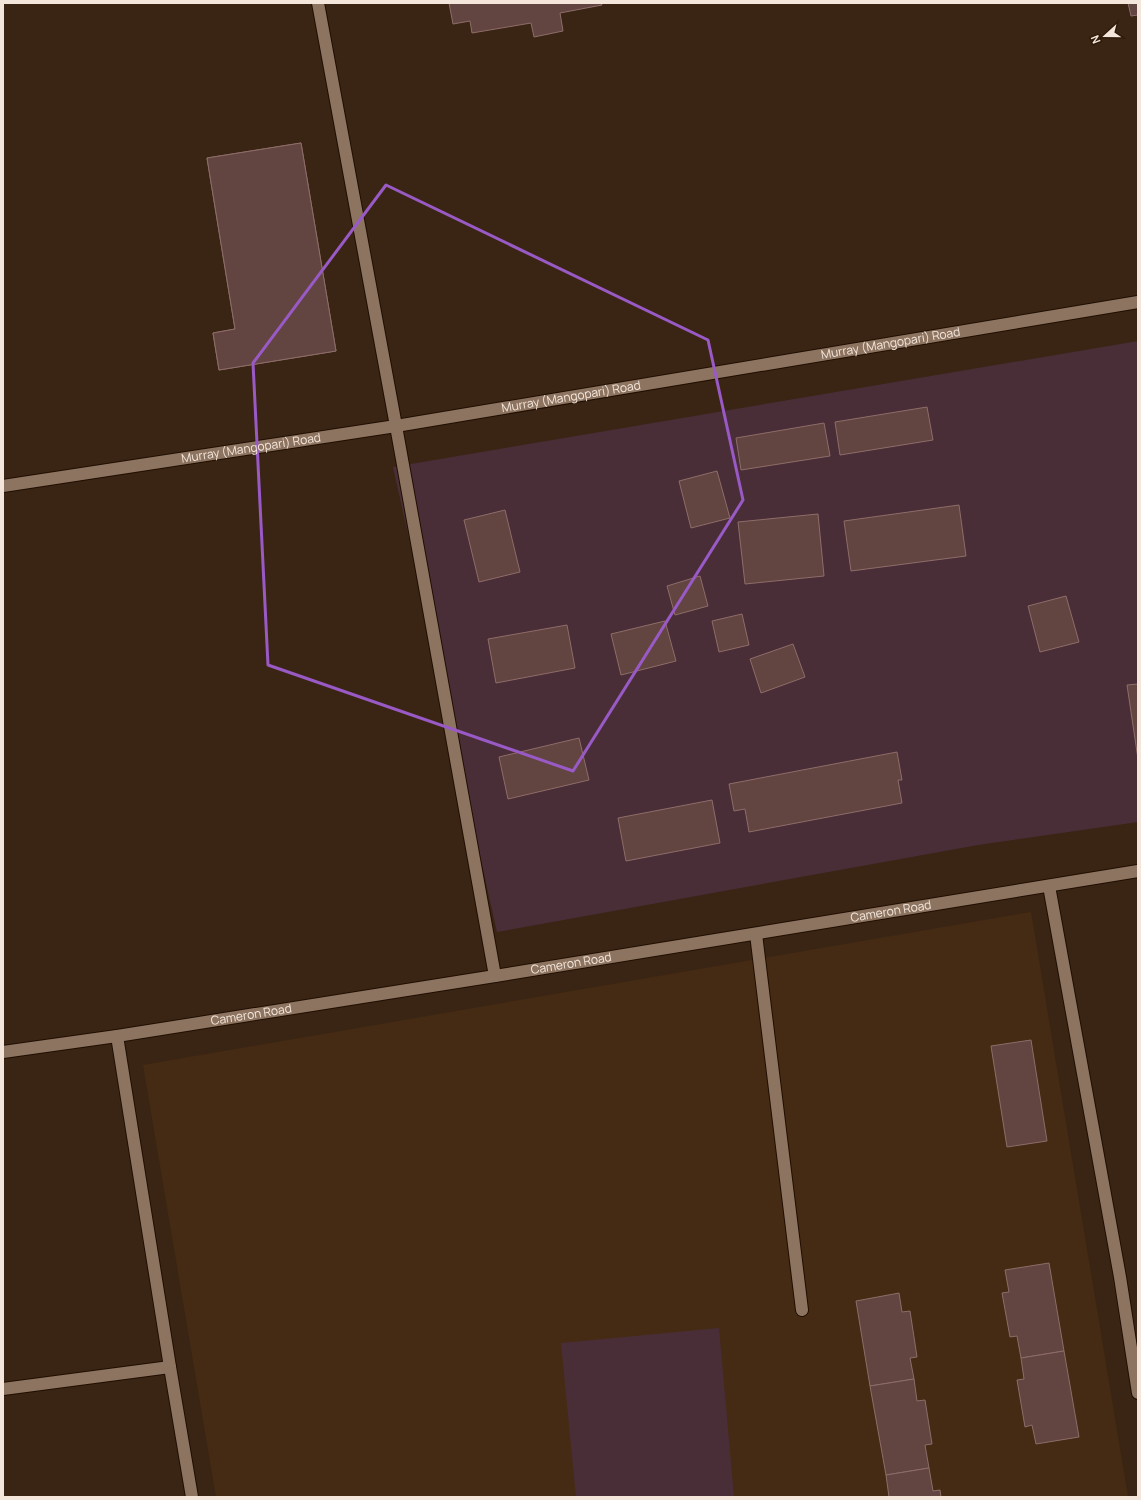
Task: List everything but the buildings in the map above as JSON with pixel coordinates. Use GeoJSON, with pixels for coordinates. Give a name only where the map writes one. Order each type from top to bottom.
{"type":"FeatureCollection","features":[{"type":"Feature","properties":{"kind":"street"},"geometry":{"type":"LineString","coordinates":[[318,3],[495,976]]}},
{"type":"Feature","properties":{"kind":"street","name":"Murray (Mangopari) Road"},"geometry":{"type":"LineString","coordinates":[[3,486],[396,426],[1138,302]]}},
{"type":"Feature","properties":{"kind":"street","name":"Cameron Road"},"geometry":{"type":"LineString","coordinates":[[3,1052],[117,1036],[495,976],[1138,871]]}},
{"type":"Feature","properties":{"kind":"street"},"geometry":{"type":"LineString","coordinates":[[1049,886],[1120,1277],[1138,1393]]}},
{"type":"Feature","properties":{"kind":"street"},"geometry":{"type":"LineString","coordinates":[[756,934],[802,1310]]}},
{"type":"Feature","properties":{"kind":"street"},"geometry":{"type":"LineString","coordinates":[[117,1036],[192,1497]]}},
{"type":"Feature","properties":{"kind":"street"},"geometry":{"type":"LineString","coordinates":[[3,1389],[170,1367]]}},
{"type":"Feature","properties":{"kind":"highlighted area"},"geometry":{"type":"Polygon","coordinates":[[[386,185],[708,340],[743,500],[573,771],[268,665],[253,363],[386,185]]]}},
{"type":"Feature","properties":{"kind":"shaded area"},"geometry":{"type":"Polygon","coordinates":[[[1138,341],[1138,822],[978,845],[497,932],[393,467],[1138,341]]]}},
{"type":"Feature","properties":{"kind":"shaded area"},"geometry":{"type":"Polygon","coordinates":[[[1031,912],[1128,1497],[216,1497],[143,1065],[1031,912]]]}},
{"type":"Feature","properties":{"kind":"shaded area"},"geometry":{"type":"Polygon","coordinates":[[[719,1328],[734,1497],[576,1497],[561,1343],[719,1328]]]}}]}
